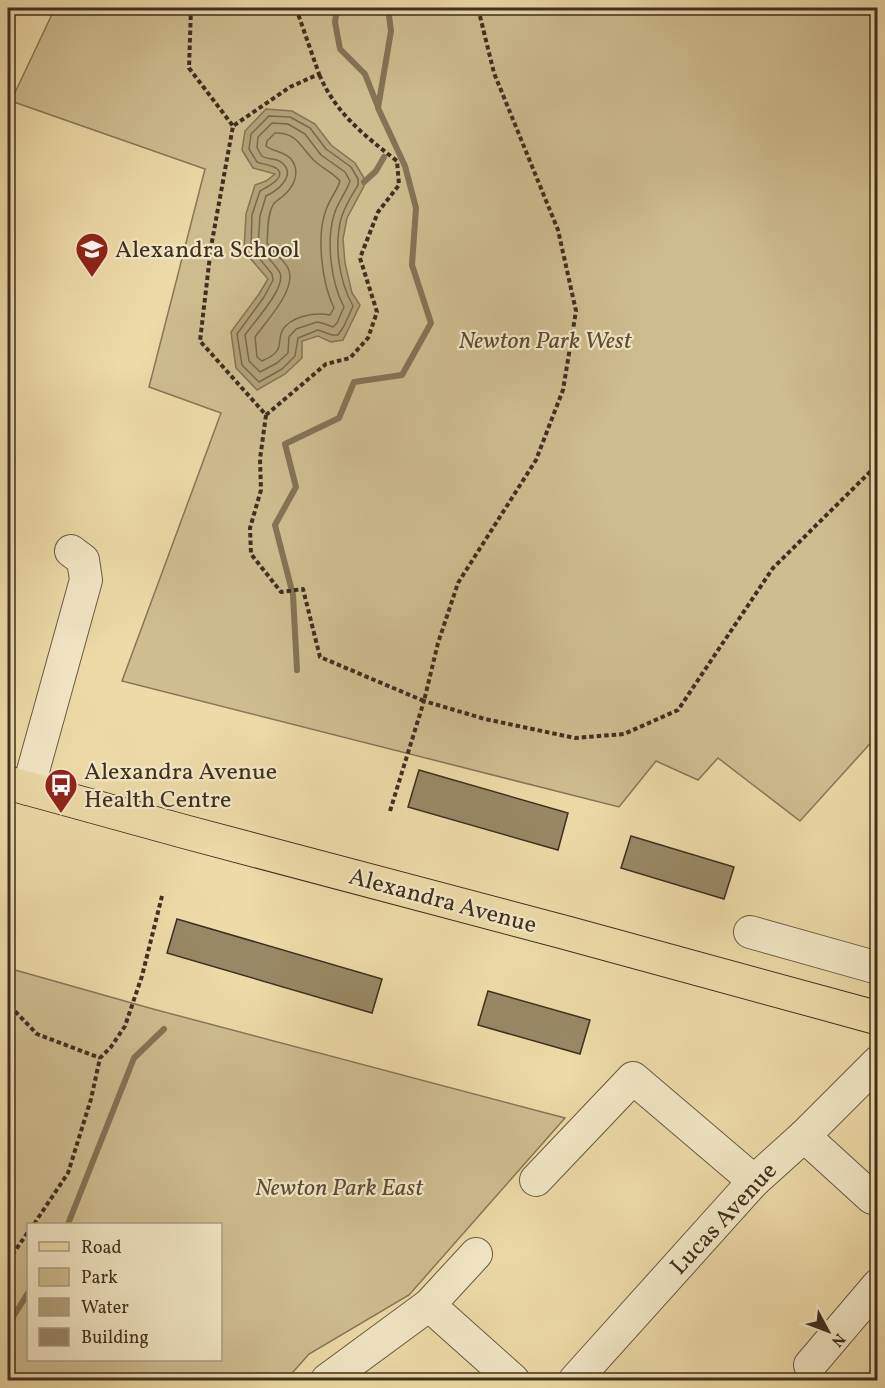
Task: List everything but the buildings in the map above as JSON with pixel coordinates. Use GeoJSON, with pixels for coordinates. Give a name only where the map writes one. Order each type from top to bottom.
{"type":"FeatureCollection","features":[{"type":"Feature","properties":{"kind":"main road","name":"Alexandra Avenue"},"geometry":{"type":"LineString","coordinates":[[18,786],[878,1018]]}},
{"type":"Feature","properties":{"kind":"street"},"geometry":{"type":"LineString","coordinates":[[18,786],[86,580],[83,560],[71,551]]}},
{"type":"Feature","properties":{"kind":"street"},"geometry":{"type":"LineString","coordinates":[[750,932],[878,968]]}},
{"type":"Feature","properties":{"kind":"street","name":"Lucas Avenue"},"geometry":{"type":"LineString","coordinates":[[575,1380],[754,1181],[804,1136],[878,1062]]}},
{"type":"Feature","properties":{"kind":"street"},"geometry":{"type":"LineString","coordinates":[[536,1180],[633,1078],[754,1181]]}},
{"type":"Feature","properties":{"kind":"street"},"geometry":{"type":"LineString","coordinates":[[804,1136],[872,1198],[878,1199]]}},
{"type":"Feature","properties":{"kind":"street"},"geometry":{"type":"LineString","coordinates":[[327,1380],[429,1305],[476,1254]]}},
{"type":"Feature","properties":{"kind":"street"},"geometry":{"type":"LineString","coordinates":[[810,1365],[878,1285]]}},
{"type":"Feature","properties":{"kind":"street"},"geometry":{"type":"LineString","coordinates":[[429,1305],[513,1380]]}},
{"type":"Feature","properties":{"kind":"path"},"geometry":{"type":"LineString","coordinates":[[191,8],[189,68],[233,126]]}},
{"type":"Feature","properties":{"kind":"path"},"geometry":{"type":"LineString","coordinates":[[296,8],[325,89],[351,123],[397,161],[399,185],[378,212],[360,258],[377,312],[368,338],[350,358],[326,364],[266,415],[260,459],[261,490],[250,528],[251,554],[281,592],[303,589],[320,657],[424,701],[485,719],[575,738],[624,734],[678,710],[773,568],[878,464]]}},
{"type":"Feature","properties":{"kind":"path"},"geometry":{"type":"LineString","coordinates":[[390,811],[424,701],[438,643],[458,583],[536,460],[563,390],[576,311],[558,230],[494,73],[478,8]]}},
{"type":"Feature","properties":{"kind":"path"},"geometry":{"type":"LineString","coordinates":[[266,415],[200,341],[211,247],[233,126],[290,87],[319,74]]}},
{"type":"Feature","properties":{"kind":"path"},"geometry":{"type":"LineString","coordinates":[[35,1223],[68,1173],[92,1099],[100,1058],[111,1047],[125,1026],[142,976],[162,897]]}},
{"type":"Feature","properties":{"kind":"path"},"geometry":{"type":"LineString","coordinates":[[10,1006],[37,1034],[100,1058]]}},
{"type":"Feature","properties":{"kind":"path"},"geometry":{"type":"LineString","coordinates":[[8,1261],[27,1233]]}},
{"type":"Feature","properties":{"kind":"green space","name":"Newton Park West"},"geometry":{"type":"Polygon","coordinates":[[[55,8],[877,8],[877,736],[800,821],[718,758],[698,780],[656,761],[619,807],[122,681],[221,413],[149,387],[205,169],[11,101],[55,8]]]}},
{"type":"Feature","properties":{"kind":"green space","name":"Newton Park East"},"geometry":{"type":"Polygon","coordinates":[[[8,968],[153,1009],[565,1118],[409,1295],[309,1354],[286,1380],[8,1380],[8,968]]]}},
{"type":"Feature","properties":{"kind":"water"},"geometry":{"type":"Polygon","coordinates":[[[266,109],[292,111],[315,124],[331,145],[355,163],[364,178],[364,186],[347,218],[343,239],[345,263],[352,293],[360,305],[343,340],[331,342],[318,336],[302,341],[302,358],[285,374],[257,390],[236,368],[231,332],[268,279],[244,251],[246,214],[255,185],[275,174],[253,168],[242,150],[245,131],[266,109]]]}},
{"type":"Feature","properties":{"kind":"waterway"},"geometry":{"type":"LineString","coordinates":[[337,8],[335,22],[340,49],[365,74],[378,107]]}},
{"type":"Feature","properties":{"kind":"waterway"},"geometry":{"type":"LineString","coordinates":[[297,670],[293,595],[275,525],[296,487],[285,444],[339,418],[354,382],[402,375],[431,323],[412,265],[416,208],[405,166],[378,108],[391,31],[388,8]]}},
{"type":"Feature","properties":{"kind":"waterway"},"geometry":{"type":"LineString","coordinates":[[364,182],[376,171],[384,157]]}},
{"type":"Feature","properties":{"kind":"waterway"},"geometry":{"type":"LineString","coordinates":[[68,1223],[134,1058],[164,1029]]}},
{"type":"Feature","properties":{"kind":"waterway"},"geometry":{"type":"LineString","coordinates":[[8,1325],[27,1295]]}},
{"type":"Feature","properties":{"kind":"place","name":"Alexandra School"},"geometry":{"type":"Point","coordinates":[92,278]}},
{"type":"Feature","properties":{"kind":"place","name":"Alexandra Avenue Health Centre"},"geometry":{"type":"Point","coordinates":[61,814]}}]}
